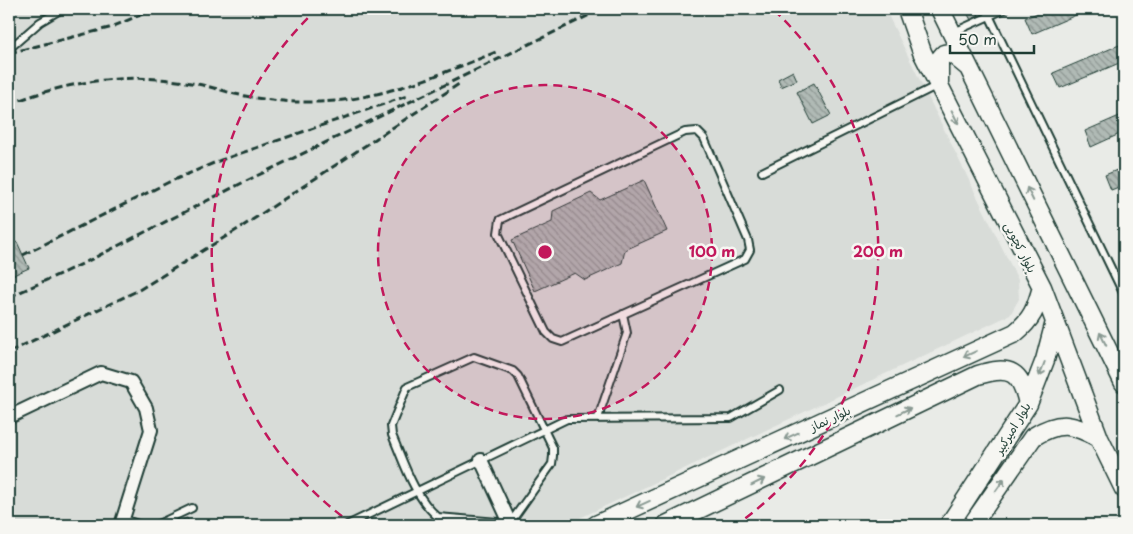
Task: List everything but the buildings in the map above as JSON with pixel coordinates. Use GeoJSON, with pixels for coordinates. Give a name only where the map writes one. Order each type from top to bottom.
{"type":"FeatureCollection","features":[{"type":"Feature","properties":{"kind":"main road","name":"بلوار کچویی"},"geometry":{"type":"LineString","coordinates":[[907,9],[922,52],[1042,287],[1099,438],[1124,489]]}},
{"type":"Feature","properties":{"kind":"main road"},"geometry":{"type":"LineString","coordinates":[[940,9],[1124,383]]}},
{"type":"Feature","properties":{"kind":"main road"},"geometry":{"type":"LineString","coordinates":[[939,85],[938,60],[944,54],[951,53],[968,67]]}},
{"type":"Feature","properties":{"kind":"main road","name":"بلوار نماز"},"geometry":{"type":"LineString","coordinates":[[596,525],[1014,333],[1028,322],[1036,307],[1042,287]]}},
{"type":"Feature","properties":{"kind":"main road","name":"بلوار امیرکبیر"},"geometry":{"type":"LineString","coordinates":[[949,525],[1028,404],[1045,360],[1055,322]]}},
{"type":"Feature","properties":{"kind":"main road","name":"بلوار نماز"},"geometry":{"type":"LineString","coordinates":[[666,525],[978,375],[996,369],[1009,371],[1024,386],[1028,404]]}},
{"type":"Feature","properties":{"kind":"main road","name":"بلوار امیرکبیر"},"geometry":{"type":"LineString","coordinates":[[972,525],[1033,437],[1045,429],[1060,425],[1077,426],[1099,438]]}},
{"type":"Feature","properties":{"kind":"main road"},"geometry":{"type":"LineString","coordinates":[[718,470],[714,478],[715,487],[721,493],[729,496]]}},
{"type":"Feature","properties":{"kind":"main road"},"geometry":{"type":"LineString","coordinates":[[686,484],[700,487],[704,491],[703,508]]}},
{"type":"Feature","properties":{"kind":"street"},"geometry":{"type":"LineString","coordinates":[[9,417],[100,373],[131,382],[146,408],[151,430],[122,522]]}},
{"type":"Feature","properties":{"kind":"street"},"geometry":{"type":"LineString","coordinates":[[481,460],[511,524]]}},
{"type":"Feature","properties":{"kind":"lane"},"geometry":{"type":"LineString","coordinates":[[9,49],[40,22],[62,9]]}},
{"type":"Feature","properties":{"kind":"lane"},"geometry":{"type":"LineString","coordinates":[[986,9],[1124,295]]}},
{"type":"Feature","properties":{"kind":"lane"},"geometry":{"type":"LineString","coordinates":[[952,33],[1005,9]]}},
{"type":"Feature","properties":{"kind":"lane"},"geometry":{"type":"LineString","coordinates":[[762,172],[939,85]]}},
{"type":"Feature","properties":{"kind":"lane"},"geometry":{"type":"LineString","coordinates":[[697,131],[704,138],[748,240],[750,250],[745,259],[623,314],[562,342],[553,339],[546,332],[498,233],[498,224],[500,220],[685,132],[697,131]]}},
{"type":"Feature","properties":{"kind":"lane"},"geometry":{"type":"LineString","coordinates":[[598,418],[627,333],[623,314]]}},
{"type":"Feature","properties":{"kind":"lane"},"geometry":{"type":"LineString","coordinates":[[474,358],[513,371],[518,376],[544,429],[553,448],[552,464],[511,524],[438,517],[429,510],[417,492],[392,435],[391,426],[407,387],[474,358]]}},
{"type":"Feature","properties":{"kind":"lane"},"geometry":{"type":"LineString","coordinates":[[347,525],[567,419],[731,418],[780,390]]}},
{"type":"Feature","properties":{"kind":"lane"},"geometry":{"type":"LineString","coordinates":[[156,525],[192,508]]}},
{"type":"Feature","properties":{"kind":"lane"},"geometry":{"type":"LineString","coordinates":[[122,522],[141,525]]}},
{"type":"Feature","properties":{"kind":"shaded area"},"geometry":{"type":"Polygon","coordinates":[[[9,9],[885,9],[1018,280],[1019,299],[1010,315],[565,525],[9,525],[9,9]]]}},
{"type":"Feature","properties":{"kind":"railway"},"geometry":{"type":"LineString","coordinates":[[9,53],[109,28],[155,9]]}},
{"type":"Feature","properties":{"kind":"railway"},"geometry":{"type":"LineString","coordinates":[[9,297],[82,264],[244,182],[602,9]]}},
{"type":"Feature","properties":{"kind":"railway"},"geometry":{"type":"LineString","coordinates":[[9,104],[54,89],[76,84],[144,78],[197,84],[235,94],[270,100],[297,102],[330,101],[355,98],[403,87],[496,52]]}},
{"type":"Feature","properties":{"kind":"railway"},"geometry":{"type":"LineString","coordinates":[[9,352],[139,290],[243,226],[459,84]]}},
{"type":"Feature","properties":{"kind":"railway"},"geometry":{"type":"LineString","coordinates":[[23,255],[169,182],[221,160],[410,95]]}}]}
